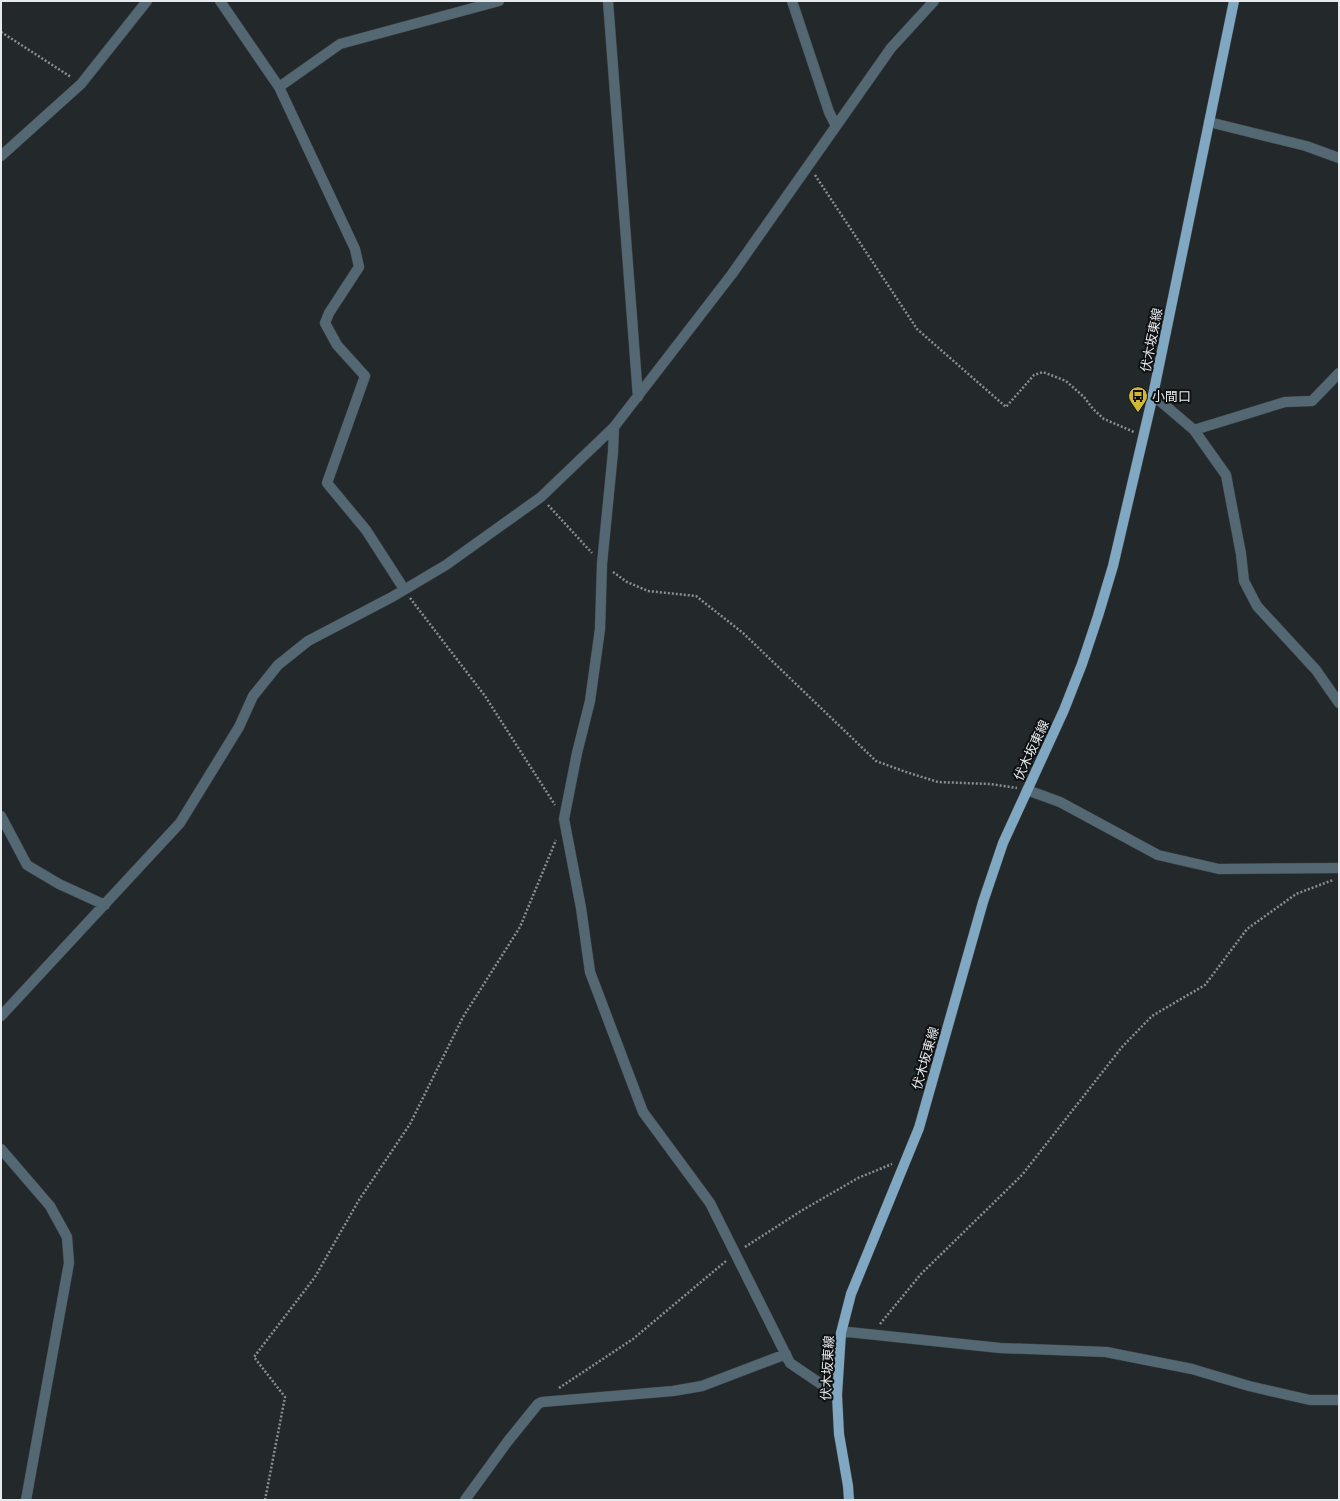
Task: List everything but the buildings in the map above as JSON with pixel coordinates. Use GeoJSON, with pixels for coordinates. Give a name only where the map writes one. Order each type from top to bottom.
{"type":"FeatureCollection","features":[{"type":"Feature","properties":{"kind":"main road","name":"伏木坂東線"},"geometry":{"type":"LineString","coordinates":[[849,1500],[839,1434],[836,1395],[841,1332],[851,1294],[919,1128],[983,902],[1003,842],[1064,710],[1096,623],[1113,566],[1153,395],[1234,1]]}},
{"type":"Feature","properties":{"kind":"street"},"geometry":{"type":"LineString","coordinates":[[1,156],[81,84],[147,1]]}},
{"type":"Feature","properties":{"kind":"street"},"geometry":{"type":"LineString","coordinates":[[220,1],[279,87],[355,249],[359,267],[329,313],[325,323],[337,345],[366,376],[327,483],[366,530],[404,589]]}},
{"type":"Feature","properties":{"kind":"street"},"geometry":{"type":"LineString","coordinates":[[279,87],[340,44],[499,1]]}},
{"type":"Feature","properties":{"kind":"street"},"geometry":{"type":"LineString","coordinates":[[608,1],[638,397]]}},
{"type":"Feature","properties":{"kind":"street"},"geometry":{"type":"LineString","coordinates":[[792,1],[829,112],[836,126]]}},
{"type":"Feature","properties":{"kind":"street"},"geometry":{"type":"LineString","coordinates":[[1,1016],[180,823],[239,727],[253,696],[278,665],[308,641],[446,565],[541,497],[614,427],[732,274],[891,48],[934,1]]}},
{"type":"Feature","properties":{"kind":"street"},"geometry":{"type":"LineString","coordinates":[[1209,122],[1306,146],[1339,158]]}},
{"type":"Feature","properties":{"kind":"street"},"geometry":{"type":"LineString","coordinates":[[1194,430],[1285,402],[1312,400],[1339,373]]}},
{"type":"Feature","properties":{"kind":"street"},"geometry":{"type":"LineString","coordinates":[[1153,395],[1194,430],[1226,475],[1241,554],[1244,581],[1257,606],[1316,670],[1339,703]]}},
{"type":"Feature","properties":{"kind":"street"},"geometry":{"type":"LineString","coordinates":[[614,427],[602,564],[600,629],[591,694],[577,753],[564,819],[581,908],[590,972],[643,1112],[710,1203],[790,1363],[836,1395]]}},
{"type":"Feature","properties":{"kind":"street"},"geometry":{"type":"LineString","coordinates":[[1027,790],[1060,802],[1158,855],[1219,869],[1339,872]]}},
{"type":"Feature","properties":{"kind":"street"},"geometry":{"type":"LineString","coordinates":[[1,816],[27,864],[59,884],[105,905]]}},
{"type":"Feature","properties":{"kind":"street"},"geometry":{"type":"LineString","coordinates":[[1,1149],[50,1206],[67,1237],[69,1263],[26,1500]]}},
{"type":"Feature","properties":{"kind":"street"},"geometry":{"type":"LineString","coordinates":[[841,1332],[1000,1348],[1106,1352],[1192,1369],[1249,1386],[1310,1400],[1339,1400]]}},
{"type":"Feature","properties":{"kind":"street"},"geometry":{"type":"LineString","coordinates":[[465,1500],[508,1441],[538,1404],[542,1402],[673,1391],[702,1386],[786,1354]]}},
{"type":"Feature","properties":{"kind":"path"},"geometry":{"type":"LineString","coordinates":[[1,32],[81,84]]}},
{"type":"Feature","properties":{"kind":"path"},"geometry":{"type":"LineString","coordinates":[[809,166],[917,329],[1006,407],[1034,375],[1043,372],[1066,381],[1084,397],[1093,409],[1104,419],[1144,436]]}},
{"type":"Feature","properties":{"kind":"path"},"geometry":{"type":"LineString","coordinates":[[541,497],[602,564],[627,582],[648,591],[696,596],[743,633],[876,761],[938,782],[990,784],[1027,790]]}},
{"type":"Feature","properties":{"kind":"path"},"geometry":{"type":"LineString","coordinates":[[404,589],[485,696],[564,819]]}},
{"type":"Feature","properties":{"kind":"path"},"geometry":{"type":"LineString","coordinates":[[264,1500],[285,1397],[254,1357],[315,1277],[360,1200],[410,1124],[463,1017],[520,927],[557,839]]}},
{"type":"Feature","properties":{"kind":"path"},"geometry":{"type":"LineString","coordinates":[[871,1334],[921,1274],[1022,1175],[1122,1047],[1152,1016],[1205,985],[1247,929],[1296,894],[1339,872]]}},
{"type":"Feature","properties":{"kind":"path"},"geometry":{"type":"LineString","coordinates":[[557,1390],[633,1340],[735,1253],[801,1211],[858,1178],[907,1157]]}},
{"type":"Feature","properties":{"kind":"place","name":"小間口"},"geometry":{"type":"Point","coordinates":[1138,413]}}]}
